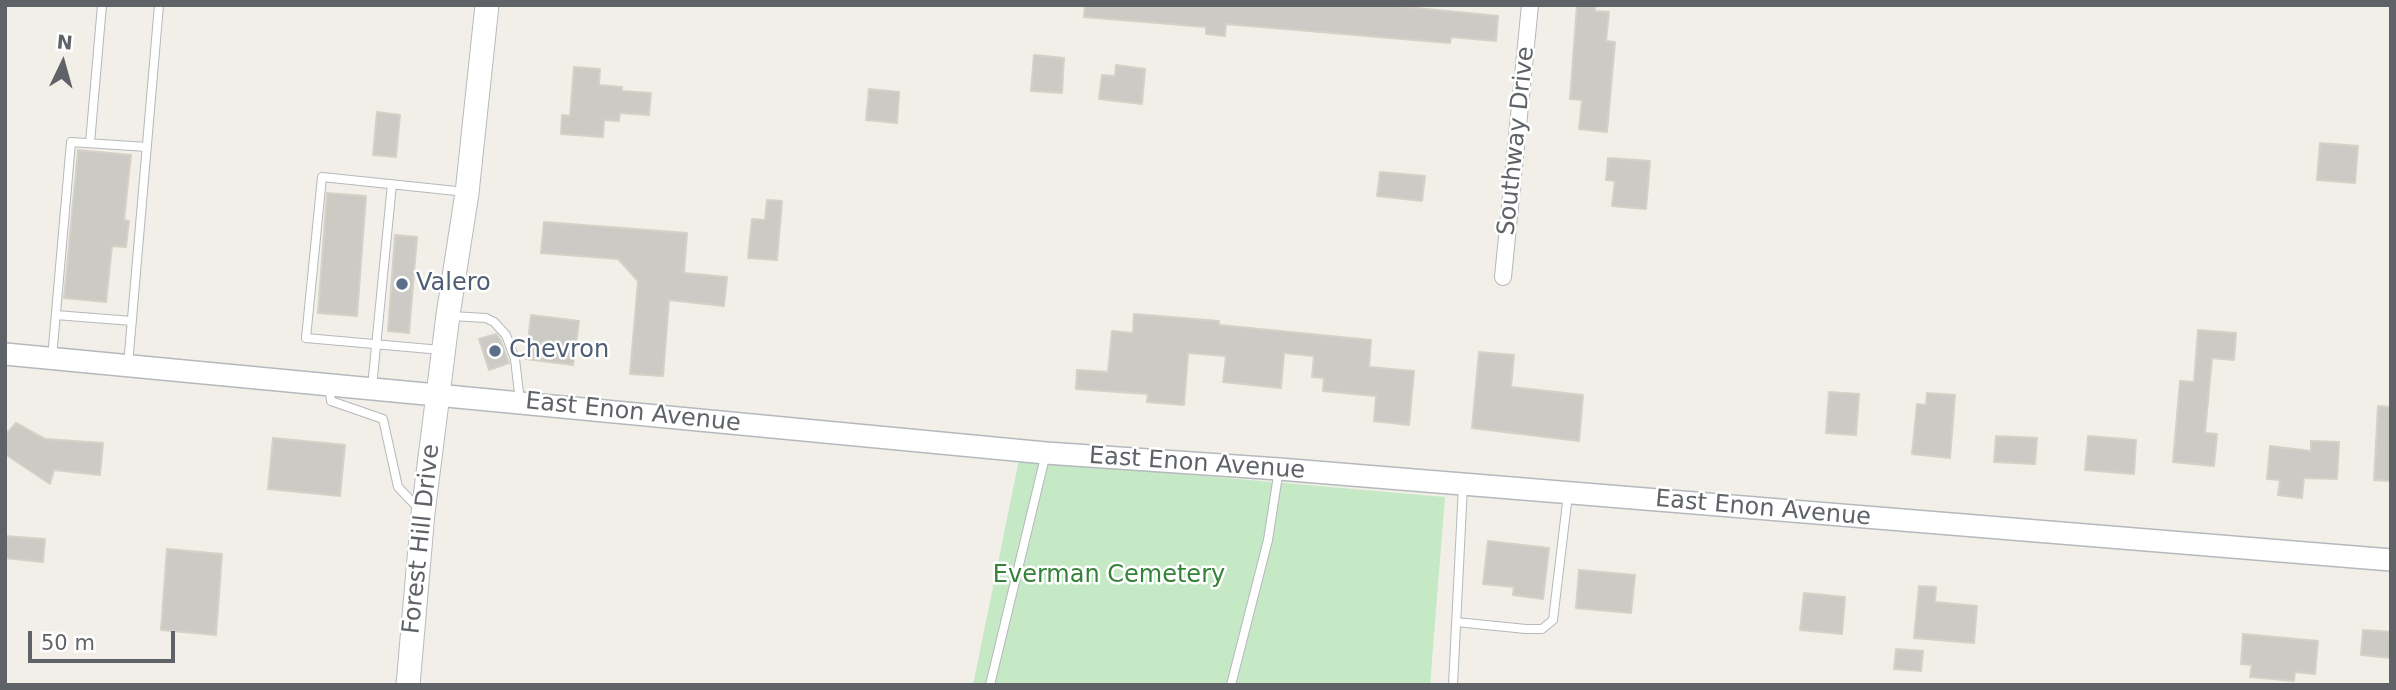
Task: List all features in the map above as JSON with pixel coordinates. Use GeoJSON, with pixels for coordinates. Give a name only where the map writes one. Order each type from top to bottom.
{"type":"FeatureCollection","features":[{"type":"Feature","properties":{"kind":"main road","name":"Forest Hill Drive"},"geometry":{"type":"LineString","coordinates":[[408,685],[423,513],[467,192],[487,5]]}},
{"type":"Feature","properties":{"kind":"street","name":"Southway Drive"},"geometry":{"type":"LineString","coordinates":[[1503,277],[1530,5]]}},
{"type":"Feature","properties":{"kind":"street","name":"East Enon Avenue"},"geometry":{"type":"LineString","coordinates":[[5,354],[1046,453],[1279,469],[2391,560]]}},
{"type":"Feature","properties":{"kind":"lane"},"geometry":{"type":"LineString","coordinates":[[90,143],[102,5]]}},
{"type":"Feature","properties":{"kind":"lane"},"geometry":{"type":"LineString","coordinates":[[128,365],[159,5]]}},
{"type":"Feature","properties":{"kind":"lane"},"geometry":{"type":"LineString","coordinates":[[52,358],[71,142],[147,147]]}},
{"type":"Feature","properties":{"kind":"lane"},"geometry":{"type":"LineString","coordinates":[[444,351],[306,338],[322,177],[467,192]]}},
{"type":"Feature","properties":{"kind":"lane"},"geometry":{"type":"LineString","coordinates":[[372,388],[392,184]]}},
{"type":"Feature","properties":{"kind":"lane"},"geometry":{"type":"LineString","coordinates":[[56,315],[132,321]]}},
{"type":"Feature","properties":{"kind":"lane"},"geometry":{"type":"LineString","coordinates":[[448,316],[486,318],[494,322],[506,335],[515,359],[520,402]]}},
{"type":"Feature","properties":{"kind":"lane"},"geometry":{"type":"LineString","coordinates":[[328,384],[331,401],[383,419],[398,488],[423,513]]}},
{"type":"Feature","properties":{"kind":"lane"},"geometry":{"type":"LineString","coordinates":[[990,685],[1046,453]]}},
{"type":"Feature","properties":{"kind":"lane"},"geometry":{"type":"LineString","coordinates":[[1231,685],[1268,540],[1279,469]]}},
{"type":"Feature","properties":{"kind":"lane"},"geometry":{"type":"LineString","coordinates":[[1453,685],[1463,486]]}},
{"type":"Feature","properties":{"kind":"lane"},"geometry":{"type":"LineString","coordinates":[[1456,622],[1542,629],[1553,620],[1568,494]]}},
{"type":"Feature","properties":{"kind":"green space","name":"Everman Cemetery"},"geometry":{"type":"Polygon","coordinates":[[[1019,460],[1445,497],[1430,685],[973,685],[1019,460]]]}},
{"type":"Feature","properties":{"kind":"building"},"geometry":{"type":"Polygon","coordinates":[[[1085,5],[1386,5],[1498,16],[1496,41],[1451,37],[1450,43],[1226,24],[1225,36],[1206,34],[1206,27],[1084,17],[1085,5]]]}},
{"type":"Feature","properties":{"kind":"building"},"geometry":{"type":"Polygon","coordinates":[[[1577,5],[1595,5],[1595,11],[1609,12],[1606,41],[1615,42],[1607,132],[1579,129],[1582,100],[1570,99],[1577,5]]]}},
{"type":"Feature","properties":{"kind":"building"},"geometry":{"type":"Polygon","coordinates":[[[1034,55],[1064,58],[1062,93],[1031,91],[1034,55]]]}},
{"type":"Feature","properties":{"kind":"building"},"geometry":{"type":"Polygon","coordinates":[[[1116,65],[1145,69],[1142,104],[1099,99],[1102,75],[1115,76],[1116,65]]]}},
{"type":"Feature","properties":{"kind":"building"},"geometry":{"type":"Polygon","coordinates":[[[574,67],[600,69],[599,85],[622,87],[622,91],[651,93],[649,115],[620,113],[619,121],[604,120],[603,137],[561,134],[562,115],[570,116],[574,67]]]}},
{"type":"Feature","properties":{"kind":"building"},"geometry":{"type":"Polygon","coordinates":[[[869,89],[899,92],[897,123],[866,120],[869,89]]]}},
{"type":"Feature","properties":{"kind":"building"},"geometry":{"type":"Polygon","coordinates":[[[377,112],[400,115],[396,157],[373,155],[377,112]]]}},
{"type":"Feature","properties":{"kind":"building"},"geometry":{"type":"Polygon","coordinates":[[[2320,143],[2358,146],[2355,183],[2317,180],[2320,143]]]}},
{"type":"Feature","properties":{"kind":"building"},"geometry":{"type":"Polygon","coordinates":[[[78,150],[131,155],[124,220],[129,221],[126,247],[112,246],[106,302],[64,298],[78,150]]]}},
{"type":"Feature","properties":{"kind":"building"},"geometry":{"type":"Polygon","coordinates":[[[1608,158],[1650,161],[1646,209],[1612,206],[1615,181],[1606,180],[1608,158]]]}},
{"type":"Feature","properties":{"kind":"building"},"geometry":{"type":"Polygon","coordinates":[[[1380,172],[1425,176],[1422,201],[1377,196],[1380,172]]]}},
{"type":"Feature","properties":{"kind":"building"},"geometry":{"type":"Polygon","coordinates":[[[327,193],[366,196],[357,316],[318,313],[327,193]]]}},
{"type":"Feature","properties":{"kind":"building"},"geometry":{"type":"Polygon","coordinates":[[[767,200],[782,201],[777,260],[748,258],[752,219],[765,220],[767,200]]]}},
{"type":"Feature","properties":{"kind":"building"},"geometry":{"type":"Polygon","coordinates":[[[544,222],[687,233],[684,273],[727,277],[724,306],[669,300],[663,376],[630,374],[638,281],[618,259],[541,253],[544,222]]]}},
{"type":"Feature","properties":{"kind":"building","name":"Valero"},"geometry":{"type":"Polygon","coordinates":[[[395,235],[417,237],[409,333],[388,331],[395,235]]]}},
{"type":"Feature","properties":{"kind":"building"},"geometry":{"type":"Polygon","coordinates":[[[1134,314],[1219,321],[1219,325],[1371,340],[1369,367],[1414,371],[1409,425],[1374,421],[1376,396],[1323,391],[1324,378],[1312,377],[1314,356],[1284,353],[1281,388],[1223,382],[1226,356],[1188,353],[1184,405],[1147,402],[1148,394],[1076,389],[1077,370],[1108,372],[1112,331],[1133,333],[1134,314]]]}},
{"type":"Feature","properties":{"kind":"building"},"geometry":{"type":"Polygon","coordinates":[[[531,315],[579,321],[573,365],[526,359],[531,315]]]}},
{"type":"Feature","properties":{"kind":"building"},"geometry":{"type":"Polygon","coordinates":[[[2198,330],[2236,333],[2234,360],[2212,358],[2205,433],[2217,434],[2214,466],[2173,462],[2180,381],[2194,382],[2198,330]]]}},
{"type":"Feature","properties":{"kind":"building","name":"Chevron"},"geometry":{"type":"Polygon","coordinates":[[[496,334],[509,363],[489,370],[479,339],[496,334]]]}},
{"type":"Feature","properties":{"kind":"building"},"geometry":{"type":"Polygon","coordinates":[[[1479,352],[1514,355],[1511,387],[1583,395],[1579,441],[1472,428],[1479,352]]]}},
{"type":"Feature","properties":{"kind":"building"},"geometry":{"type":"Polygon","coordinates":[[[1829,392],[1859,394],[1856,435],[1826,433],[1829,392]]]}},
{"type":"Feature","properties":{"kind":"building"},"geometry":{"type":"Polygon","coordinates":[[[1927,393],[1955,395],[1950,458],[1912,454],[1917,404],[1926,405],[1927,393]]]}},
{"type":"Feature","properties":{"kind":"building"},"geometry":{"type":"Polygon","coordinates":[[[2378,406],[2391,407],[2391,481],[2374,480],[2378,406]]]}},
{"type":"Feature","properties":{"kind":"building"},"geometry":{"type":"Polygon","coordinates":[[[16,423],[45,439],[103,443],[100,475],[54,470],[50,484],[5,454],[5,435],[16,423]]]}},
{"type":"Feature","properties":{"kind":"building"},"geometry":{"type":"Polygon","coordinates":[[[1996,436],[2037,438],[2035,464],[1994,462],[1996,436]]]}},
{"type":"Feature","properties":{"kind":"building"},"geometry":{"type":"Polygon","coordinates":[[[2088,436],[2136,440],[2134,474],[2085,470],[2088,436]]]}},
{"type":"Feature","properties":{"kind":"building"},"geometry":{"type":"Polygon","coordinates":[[[273,438],[345,445],[340,496],[268,489],[273,438]]]}},
{"type":"Feature","properties":{"kind":"building"},"geometry":{"type":"Polygon","coordinates":[[[2311,441],[2339,442],[2337,479],[2304,478],[2302,498],[2278,495],[2280,480],[2267,479],[2270,446],[2311,451],[2311,441]]]}},
{"type":"Feature","properties":{"kind":"building"},"geometry":{"type":"Polygon","coordinates":[[[5,536],[45,539],[43,562],[5,558],[5,536]]]}},
{"type":"Feature","properties":{"kind":"building"},"geometry":{"type":"Polygon","coordinates":[[[1488,541],[1549,548],[1543,599],[1513,595],[1514,587],[1483,584],[1488,541]]]}},
{"type":"Feature","properties":{"kind":"building"},"geometry":{"type":"Polygon","coordinates":[[[167,549],[222,554],[216,635],[161,630],[167,549]]]}},
{"type":"Feature","properties":{"kind":"building"},"geometry":{"type":"Polygon","coordinates":[[[1579,570],[1635,575],[1631,613],[1576,608],[1579,570]]]}},
{"type":"Feature","properties":{"kind":"building"},"geometry":{"type":"Polygon","coordinates":[[[1919,586],[1936,587],[1935,602],[1977,606],[1974,643],[1914,638],[1919,586]]]}},
{"type":"Feature","properties":{"kind":"building"},"geometry":{"type":"Polygon","coordinates":[[[1804,593],[1845,597],[1842,634],[1800,630],[1804,593]]]}},
{"type":"Feature","properties":{"kind":"building"},"geometry":{"type":"Polygon","coordinates":[[[2363,630],[2391,632],[2391,658],[2361,655],[2363,630]]]}},
{"type":"Feature","properties":{"kind":"building"},"geometry":{"type":"Polygon","coordinates":[[[2243,634],[2318,641],[2315,674],[2295,672],[2294,681],[2250,677],[2252,665],[2241,664],[2243,634]]]}},
{"type":"Feature","properties":{"kind":"building"},"geometry":{"type":"Polygon","coordinates":[[[1896,649],[1923,651],[1921,671],[1894,669],[1896,649]]]}},
{"type":"Feature","properties":{"kind":"place","name":"Valero"},"geometry":{"type":"Point","coordinates":[402,284]}},
{"type":"Feature","properties":{"kind":"place","name":"Chevron"},"geometry":{"type":"Point","coordinates":[495,351]}}]}
